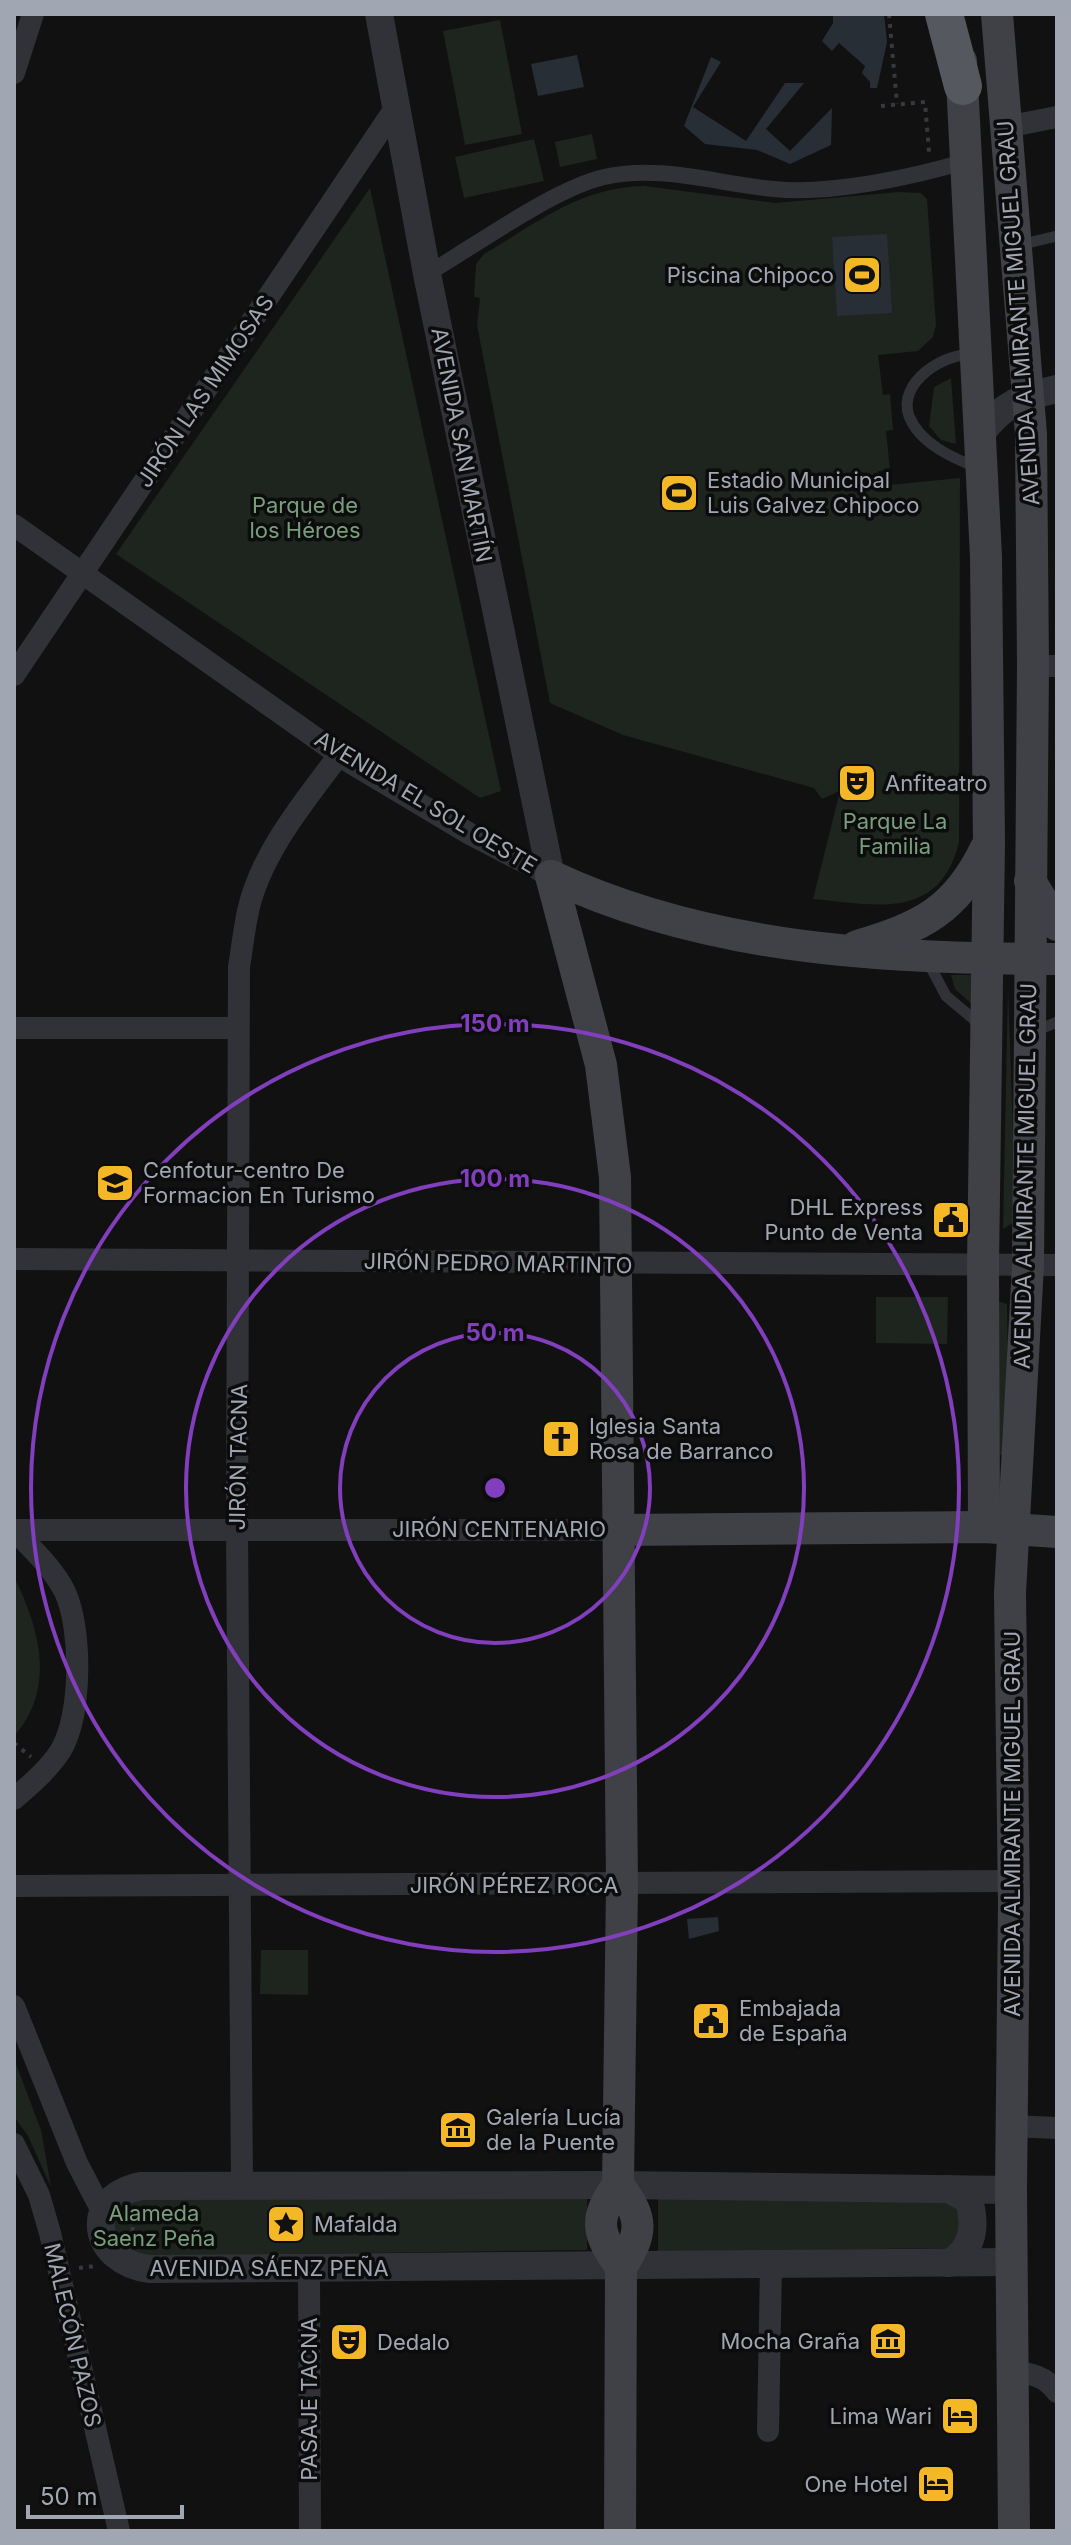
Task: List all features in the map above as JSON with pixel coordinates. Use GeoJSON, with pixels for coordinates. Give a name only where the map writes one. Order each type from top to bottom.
{"type":"FeatureCollection","features":[{"type":"Feature","properties":{"kind":"highway"},"geometry":{"type":"LineString","coordinates":[[944,14],[963,86]]}},
{"type":"Feature","properties":{"kind":"main road","name":"AVENIDA ALMIRANTE MIGUEL GRAU"},"geometry":{"type":"LineString","coordinates":[[958,14],[984,470],[989,842],[983,1265],[998,1527],[1010,1593],[1014,1881],[1011,2190],[1014,2531]]}},
{"type":"Feature","properties":{"kind":"main road","name":"AVENIDA ALMIRANTE MIGUEL GRAU"},"geometry":{"type":"LineString","coordinates":[[997,14],[1016,246],[1042,392],[1045,666],[1032,767],[1030,881],[1043,959],[1043,1265],[998,1527]]}},
{"type":"Feature","properties":{"kind":"main road"},"geometry":{"type":"LineString","coordinates":[[988,783],[999,801],[1017,802],[1025,794],[1032,767]]}},
{"type":"Feature","properties":{"kind":"main road"},"geometry":{"type":"LineString","coordinates":[[838,951],[894,936],[940,911],[965,886],[989,842]]}},
{"type":"Feature","properties":{"kind":"main road","name":"AVENIDA EL SOL OESTE"},"geometry":{"type":"LineString","coordinates":[[551,876],[610,900],[685,920],[838,951],[926,958],[1043,959]]}},
{"type":"Feature","properties":{"kind":"main road"},"geometry":{"type":"LineString","coordinates":[[551,876],[601,1065],[609,1116],[618,1264],[622,1885],[618,2185],[602,2207],[603,2242],[621,2267],[620,2531]]}},
{"type":"Feature","properties":{"kind":"main road"},"geometry":{"type":"LineString","coordinates":[[1030,881],[1057,925]]}},
{"type":"Feature","properties":{"kind":"main road","name":"JIRÓN CENTENARIO"},"geometry":{"type":"LineString","coordinates":[[620,1530],[998,1527],[1057,1532]]}},
{"type":"Feature","properties":{"kind":"street"},"geometry":{"type":"LineString","coordinates":[[14,73],[33,14]]}},
{"type":"Feature","properties":{"kind":"street","name":"AVENIDA SAN MARTÍN"},"geometry":{"type":"LineString","coordinates":[[379,14],[427,274],[551,876]]}},
{"type":"Feature","properties":{"kind":"street","name":"JIRÓN LAS MIMOSAS"},"geometry":{"type":"LineString","coordinates":[[14,675],[396,107]]}},
{"type":"Feature","properties":{"kind":"street"},"geometry":{"type":"LineString","coordinates":[[1006,127],[1057,117]]}},
{"type":"Feature","properties":{"kind":"street"},"geometry":{"type":"LineString","coordinates":[[427,274],[561,194],[602,177],[648,172],[789,190],[909,179],[967,161]]}},
{"type":"Feature","properties":{"kind":"street"},"geometry":{"type":"LineString","coordinates":[[982,432],[995,414],[1042,392]]}},
{"type":"Feature","properties":{"kind":"street","name":"AVENIDA EL SOL OESTE"},"geometry":{"type":"LineString","coordinates":[[14,525],[339,755],[470,834],[551,876]]}},
{"type":"Feature","properties":{"kind":"street","name":"JIRÓN TACNA"},"geometry":{"type":"LineString","coordinates":[[242,2185],[237,1528],[239,967],[248,909],[268,860],[287,827],[339,755]]}},
{"type":"Feature","properties":{"kind":"street"},"geometry":{"type":"LineString","coordinates":[[14,1028],[237,1028]]}},
{"type":"Feature","properties":{"kind":"street","name":"JIRÓN PEDRO MARTINTO"},"geometry":{"type":"LineString","coordinates":[[14,1259],[1043,1265]]}},
{"type":"Feature","properties":{"kind":"street"},"geometry":{"type":"LineString","coordinates":[[14,1530],[48,1564],[64,1590],[75,1617],[76,1646],[71,1724],[62,1748],[46,1769],[14,1799]]}},
{"type":"Feature","properties":{"kind":"street","name":"JIRÓN CENTENARIO"},"geometry":{"type":"LineString","coordinates":[[14,1530],[620,1530]]}},
{"type":"Feature","properties":{"kind":"street","name":"JIRÓN PÉREZ ROCA"},"geometry":{"type":"LineString","coordinates":[[14,1886],[1014,1881]]}},
{"type":"Feature","properties":{"kind":"street"},"geometry":{"type":"LineString","coordinates":[[14,2006],[77,2163],[102,2211],[116,2193],[141,2186],[618,2185],[1011,2190]]}},
{"type":"Feature","properties":{"kind":"street"},"geometry":{"type":"LineString","coordinates":[[1012,2126],[1057,2128]]}},
{"type":"Feature","properties":{"kind":"street","name":"MALECÓN PAZOS"},"geometry":{"type":"LineString","coordinates":[[14,2144],[39,2195],[50,2233],[119,2531]]}},
{"type":"Feature","properties":{"kind":"street"},"geometry":{"type":"LineString","coordinates":[[949,2189],[969,2200],[973,2225],[969,2247],[949,2263]]}},
{"type":"Feature","properties":{"kind":"street","name":"AVENIDA SÁENZ PEÑA"},"geometry":{"type":"LineString","coordinates":[[102,2211],[101,2224],[106,2244],[117,2258],[137,2268],[1011,2262]]}},
{"type":"Feature","properties":{"kind":"street"},"geometry":{"type":"LineString","coordinates":[[768,2431],[771,2265]]}},
{"type":"Feature","properties":{"kind":"street","name":"PASAJE TACNA"},"geometry":{"type":"LineString","coordinates":[[309,2267],[310,2531]]}},
{"type":"Feature","properties":{"kind":"street"},"geometry":{"type":"LineString","coordinates":[[1012,2372],[1031,2373],[1049,2382],[1057,2392]]}},
{"type":"Feature","properties":{"kind":"lane"},"geometry":{"type":"LineString","coordinates":[[1016,246],[1057,236]]}},
{"type":"Feature","properties":{"kind":"lane"},"geometry":{"type":"LineString","coordinates":[[978,356],[952,357],[928,369],[911,392],[908,409],[915,426],[931,443],[955,460],[984,470]]}},
{"type":"Feature","properties":{"kind":"lane"},"geometry":{"type":"LineString","coordinates":[[926,958],[946,996],[966,1016],[987,1029]]}},
{"type":"Feature","properties":{"kind":"path"},"geometry":{"type":"LineString","coordinates":[[889,14],[897,104]]}},
{"type":"Feature","properties":{"kind":"path"},"geometry":{"type":"LineString","coordinates":[[881,106],[925,102],[931,172]]}},
{"type":"Feature","properties":{"kind":"path"},"geometry":{"type":"LineString","coordinates":[[22,1766],[37,1747]]}},
{"type":"Feature","properties":{"kind":"path"},"geometry":{"type":"LineString","coordinates":[[131,2210],[133,2244]]}},
{"type":"Feature","properties":{"kind":"path"},"geometry":{"type":"LineString","coordinates":[[77,2259],[79,2270],[97,2265]]}},
{"type":"Feature","properties":{"kind":"green space"},"geometry":{"type":"Polygon","coordinates":[[[500,20],[522,134],[465,145],[443,31],[500,20]]]}},
{"type":"Feature","properties":{"kind":"green space"},"geometry":{"type":"Polygon","coordinates":[[[592,134],[597,159],[560,167],[555,142],[592,134]]]}},
{"type":"Feature","properties":{"kind":"green space"},"geometry":{"type":"Polygon","coordinates":[[[534,139],[544,181],[464,198],[455,157],[534,139]]]}},
{"type":"Feature","properties":{"kind":"green space","name":"Estadio Municipal Luis Galvez Chipoco"},"geometry":{"type":"Polygon","coordinates":[[[644,186],[775,203],[899,192],[921,193],[927,199],[936,325],[933,337],[918,351],[878,355],[883,395],[890,394],[893,430],[886,431],[890,470],[878,471],[879,486],[960,478],[959,843],[950,868],[937,886],[921,897],[882,904],[813,899],[840,791],[822,799],[814,788],[623,735],[550,703],[477,325],[480,298],[474,297],[476,264],[484,254],[579,200],[621,188],[644,186]]]}},
{"type":"Feature","properties":{"kind":"green space","name":"Parque de los Héroes"},"geometry":{"type":"Polygon","coordinates":[[[370,188],[501,791],[480,798],[116,554],[370,188]]]}},
{"type":"Feature","properties":{"kind":"green space"},"geometry":{"type":"Polygon","coordinates":[[[951,378],[956,444],[941,440],[929,426],[934,387],[951,378]]]}},
{"type":"Feature","properties":{"kind":"green space"},"geometry":{"type":"Polygon","coordinates":[[[951,975],[983,975],[981,1012],[955,989],[951,975]]]}},
{"type":"Feature","properties":{"kind":"green space"},"geometry":{"type":"Polygon","coordinates":[[[1008,987],[1016,1221],[1003,1229],[1008,987]]]}},
{"type":"Feature","properties":{"kind":"green space"},"geometry":{"type":"Polygon","coordinates":[[[876,1297],[948,1297],[947,1344],[876,1343],[876,1297]]]}},
{"type":"Feature","properties":{"kind":"green space"},"geometry":{"type":"Polygon","coordinates":[[[997,1301],[1007,1304],[1009,1455],[998,1455],[997,1301]]]}},
{"type":"Feature","properties":{"kind":"green space"},"geometry":{"type":"Polygon","coordinates":[[[14,1577],[31,1617],[40,1658],[35,1699],[27,1718],[14,1736],[14,1577]]]}},
{"type":"Feature","properties":{"kind":"green space"},"geometry":{"type":"Polygon","coordinates":[[[261,1950],[308,1950],[308,1995],[260,1994],[261,1950]]]}},
{"type":"Feature","properties":{"kind":"green space"},"geometry":{"type":"Polygon","coordinates":[[[14,2059],[41,2130],[51,2187],[28,2136],[14,2116],[14,2059]]]}},
{"type":"Feature","properties":{"kind":"green space","name":"Alameda Saenz Peña"},"geometry":{"type":"Polygon","coordinates":[[[143,2194],[587,2199],[587,2250],[150,2256],[121,2248],[111,2228],[119,2207],[143,2194]]]}},
{"type":"Feature","properties":{"kind":"green space"},"geometry":{"type":"Polygon","coordinates":[[[658,2197],[954,2198],[965,2212],[963,2237],[950,2248],[658,2252],[658,2197]]]}},
{"type":"Feature","properties":{"kind":"shaded area"},"geometry":{"type":"Polygon","coordinates":[[[833,14],[884,14],[887,42],[877,88],[870,88],[870,82],[862,73],[865,66],[839,43],[832,51],[822,41],[833,23],[833,14]]]}},
{"type":"Feature","properties":{"kind":"shaded area"},"geometry":{"type":"Polygon","coordinates":[[[577,55],[584,87],[538,96],[531,64],[577,55]]]}},
{"type":"Feature","properties":{"kind":"shaded area"},"geometry":{"type":"Polygon","coordinates":[[[711,57],[721,62],[693,107],[746,141],[785,83],[804,83],[766,129],[790,151],[832,108],[831,145],[790,164],[757,150],[705,144],[684,126],[711,57]]]}},
{"type":"Feature","properties":{"kind":"shaded area","name":"Piscina Chipoco"},"geometry":{"type":"Polygon","coordinates":[[[887,234],[892,313],[837,316],[832,237],[887,234]]]}},
{"type":"Feature","properties":{"kind":"shaded area"},"geometry":{"type":"Polygon","coordinates":[[[718,1917],[719,1931],[689,1939],[687,1919],[718,1917]]]}},
{"type":"Feature","properties":{"kind":"place","name":"Piscina Chipoco"},"geometry":{"type":"Point","coordinates":[862,275]}},
{"type":"Feature","properties":{"kind":"place","name":"Estadio Municipal Luis Galvez Chipoco"},"geometry":{"type":"Point","coordinates":[679,493]}},
{"type":"Feature","properties":{"kind":"place","name":"Anfiteatro"},"geometry":{"type":"Point","coordinates":[857,783]}},
{"type":"Feature","properties":{"kind":"place","name":"Cenfotur-centro De Formacion En Turismo"},"geometry":{"type":"Point","coordinates":[115,1183]}},
{"type":"Feature","properties":{"kind":"place","name":"DHL Express Punto de Venta"},"geometry":{"type":"Point","coordinates":[951,1220]}},
{"type":"Feature","properties":{"kind":"place","name":"Iglesia Santa Rosa de Barranco"},"geometry":{"type":"Point","coordinates":[561,1439]}},
{"type":"Feature","properties":{"kind":"place","name":"Embajada de España"},"geometry":{"type":"Point","coordinates":[711,2021]}},
{"type":"Feature","properties":{"kind":"place","name":"Galería Lucía de la Puente"},"geometry":{"type":"Point","coordinates":[458,2130]}},
{"type":"Feature","properties":{"kind":"place","name":"Mafalda"},"geometry":{"type":"Point","coordinates":[286,2224]}},
{"type":"Feature","properties":{"kind":"place","name":"Mocha Graña"},"geometry":{"type":"Point","coordinates":[888,2341]}},
{"type":"Feature","properties":{"kind":"place","name":"Dedalo"},"geometry":{"type":"Point","coordinates":[349,2342]}},
{"type":"Feature","properties":{"kind":"place","name":"Lima Wari"},"geometry":{"type":"Point","coordinates":[960,2416]}},
{"type":"Feature","properties":{"kind":"place","name":"One Hotel"},"geometry":{"type":"Point","coordinates":[936,2484]}},
{"type":"Feature","properties":{"kind":"park label","name":"Parque La Familia"},"geometry":{"type":"Point","coordinates":[895,834]}}]}
